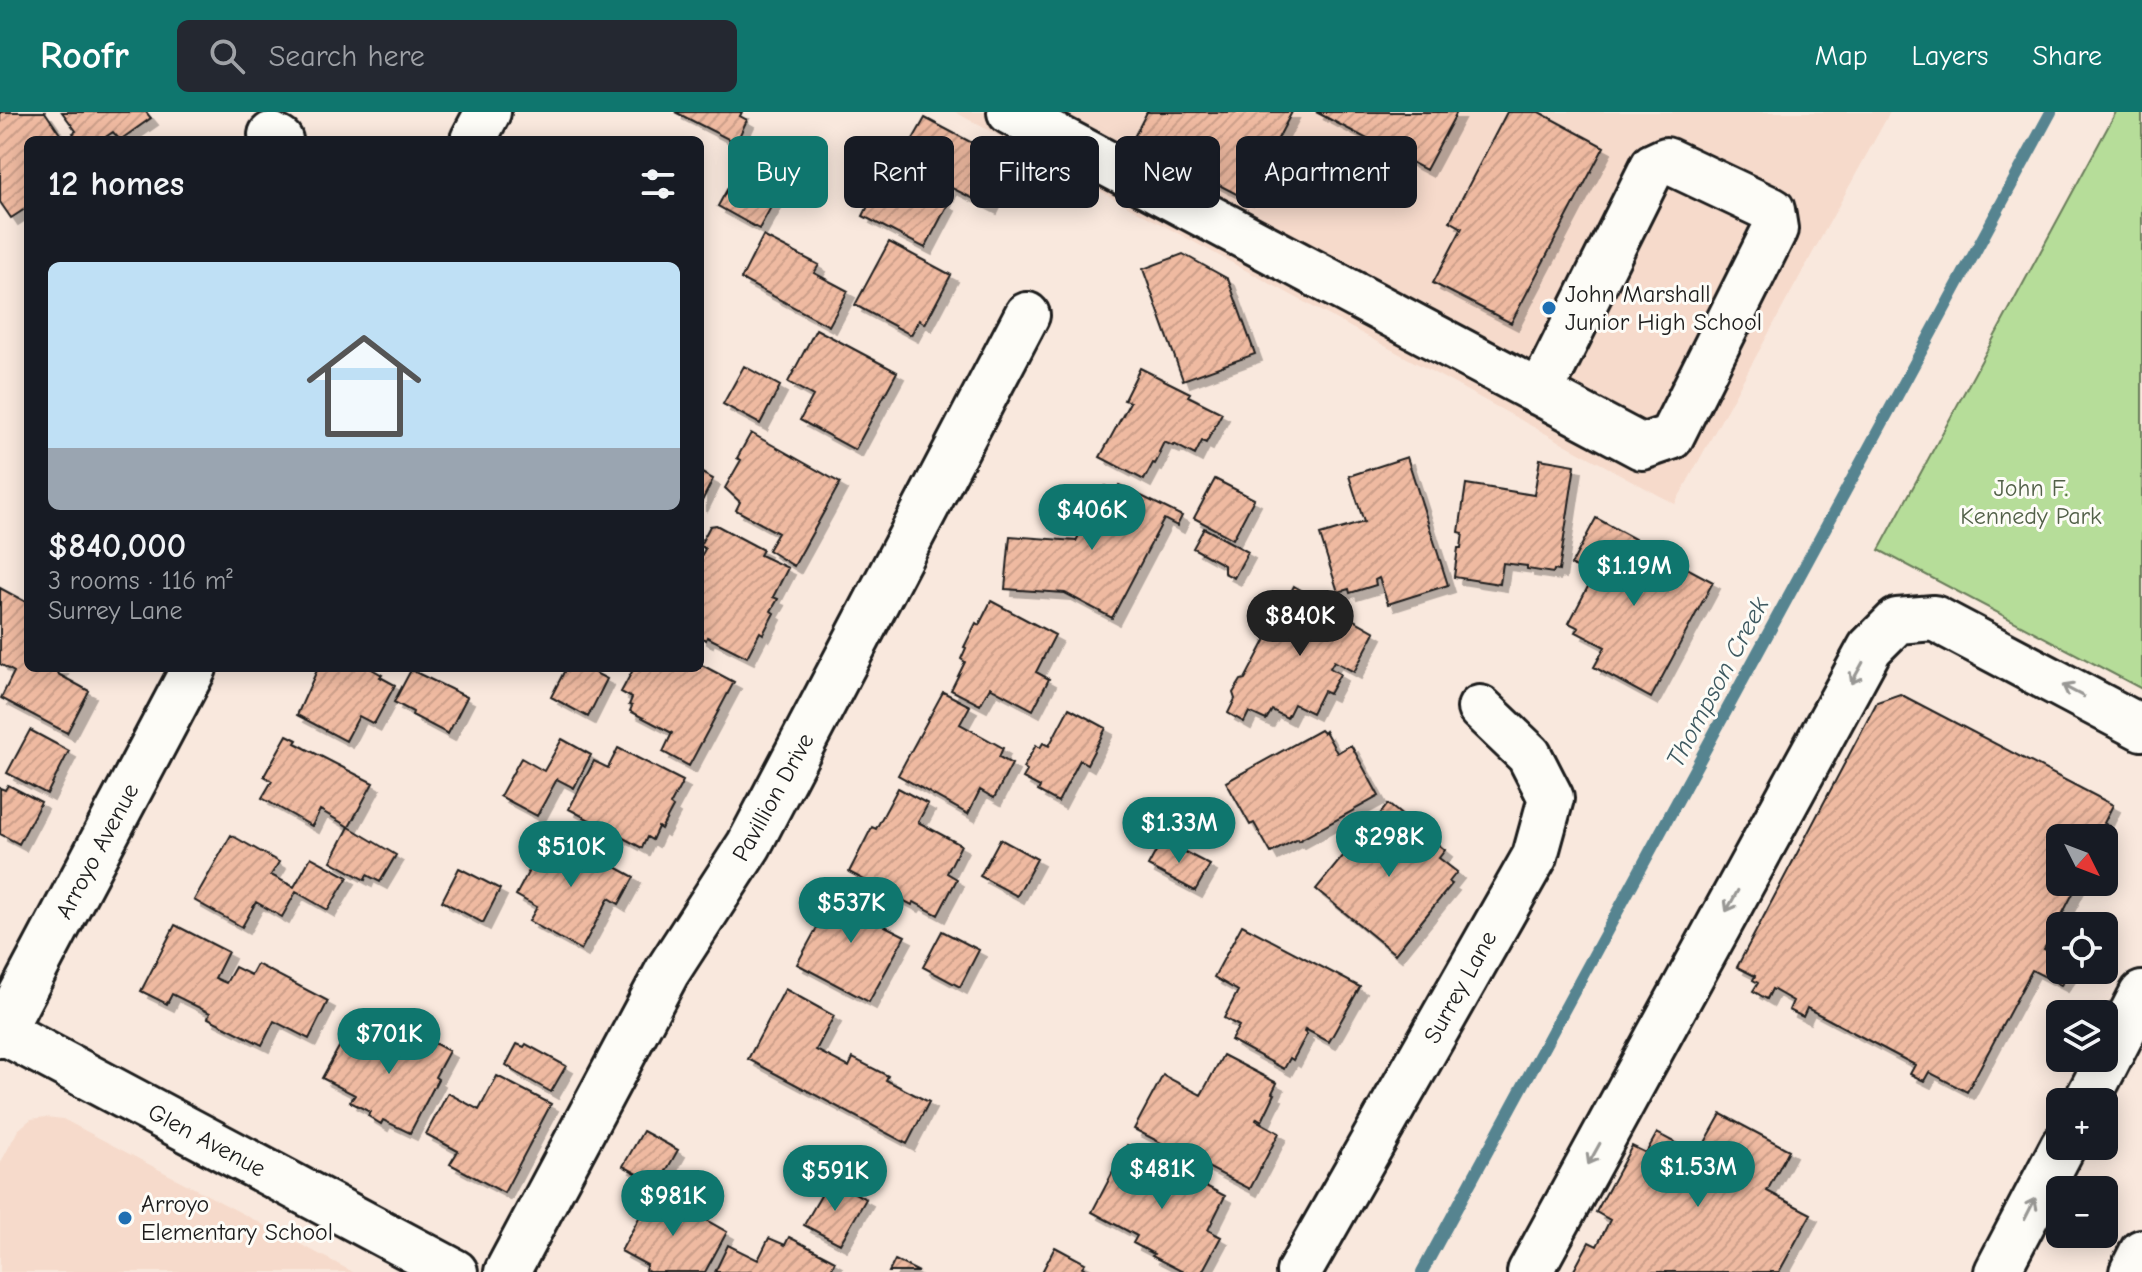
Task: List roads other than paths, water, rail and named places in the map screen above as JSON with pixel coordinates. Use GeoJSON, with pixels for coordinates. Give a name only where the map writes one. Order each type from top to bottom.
{"type":"FeatureCollection","features":[{"type":"Feature","properties":{"kind":"street"},"geometry":{"type":"LineString","coordinates":[[475,136],[488,112]]}},
{"type":"Feature","properties":{"kind":"street"},"geometry":{"type":"LineString","coordinates":[[1010,112],[1540,393],[1642,447],[1671,437],[1775,229],[1772,210],[1666,160],[1653,166],[1540,393]]}},
{"type":"Feature","properties":{"kind":"street","name":"Pavillion Drive"},"geometry":{"type":"LineString","coordinates":[[507,1272],[667,972],[749,845],[1027,315]]}},
{"type":"Feature","properties":{"kind":"street"},"geometry":{"type":"LineString","coordinates":[[1530,1272],[1870,648],[1897,621],[1934,618],[2142,728]]}},
{"type":"Feature","properties":{"kind":"street","name":"Arroyo Avenue"},"geometry":{"type":"LineString","coordinates":[[1,1032],[192,672]]}},
{"type":"Feature","properties":{"kind":"street","name":"Surrey Lane"},"geometry":{"type":"LineString","coordinates":[[1299,1272],[1535,856],[1551,798],[1529,755],[1480,708]]}},
{"type":"Feature","properties":{"kind":"street"},"geometry":{"type":"LineString","coordinates":[[2093,1088],[2142,994]]}},
{"type":"Feature","properties":{"kind":"street","name":"Glen Avenue"},"geometry":{"type":"LineString","coordinates":[[1,1032],[455,1272]]}},
{"type":"Feature","properties":{"kind":"street"},"geometry":{"type":"LineString","coordinates":[[1997,1272],[2056,1160]]}},
{"type":"Feature","properties":{"kind":"street"},"geometry":{"type":"LineString","coordinates":[[2132,1272],[2142,1252]]}},
{"type":"Feature","properties":{"kind":"waterway","name":"Thompson Creek"},"geometry":{"type":"LineString","coordinates":[[1422,1272],[2051,112]]}},
{"type":"Feature","properties":{"kind":"place","name":"John Marshall Junior High School"},"geometry":{"type":"Point","coordinates":[1549,308]}},
{"type":"Feature","properties":{"kind":"place","name":"Arroyo Elementary School"},"geometry":{"type":"Point","coordinates":[125,1218]}},
{"type":"Feature","properties":{"kind":"park label","name":"John F. Kennedy Park"},"geometry":{"type":"Point","coordinates":[2031,502]}}]}
